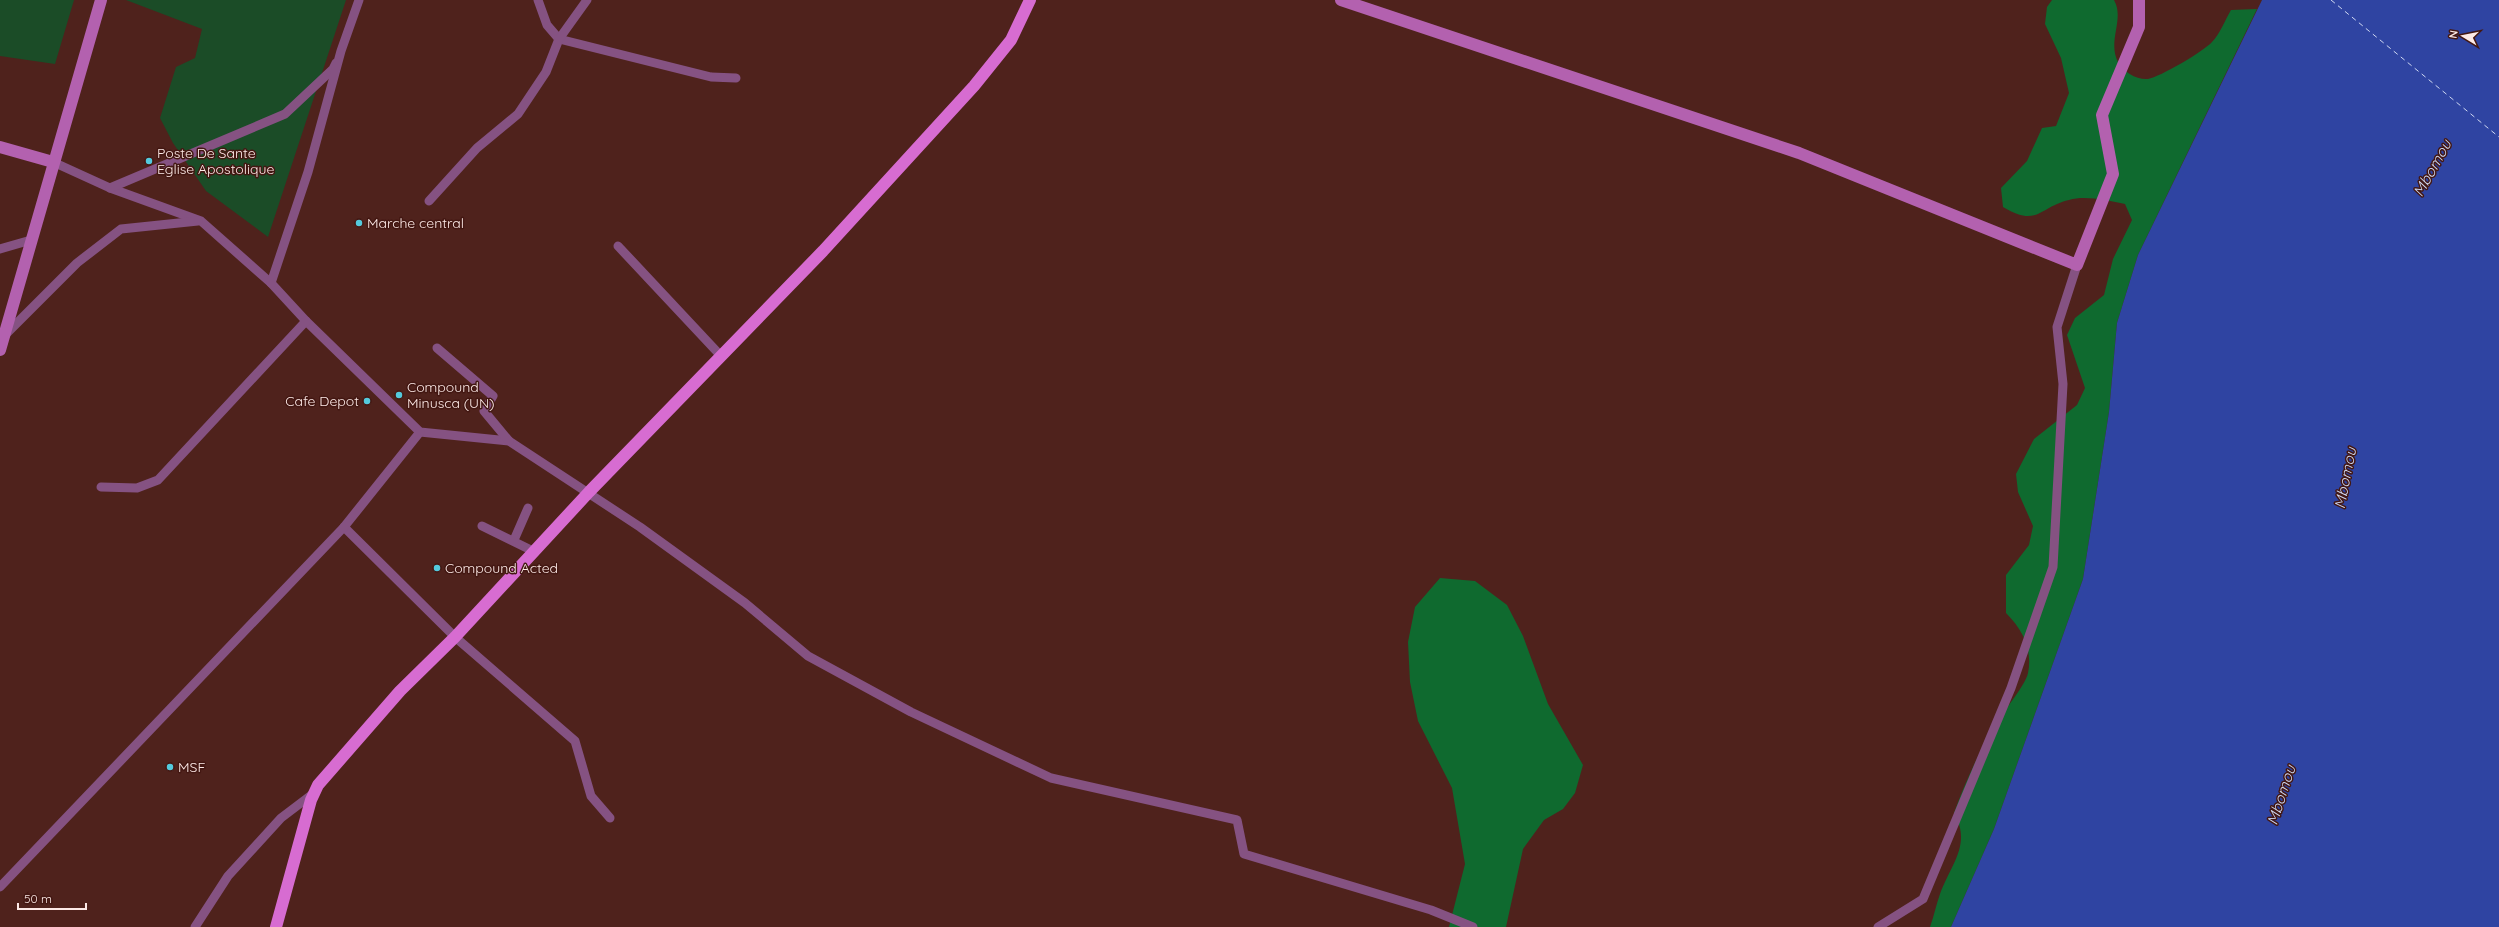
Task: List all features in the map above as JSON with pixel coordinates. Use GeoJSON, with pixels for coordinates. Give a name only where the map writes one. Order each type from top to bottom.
{"type":"FeatureCollection","features":[{"type":"Feature","properties":{"kind":"main road"},"geometry":{"type":"LineString","coordinates":[[276,927],[314,793],[400,690],[455,637],[589,492],[823,251],[974,86],[1011,40],[1030,0]]}},
{"type":"Feature","properties":{"kind":"street"},"geometry":{"type":"LineString","coordinates":[[0,350],[53,162],[101,0]]}},
{"type":"Feature","properties":{"kind":"street"},"geometry":{"type":"LineString","coordinates":[[271,283],[308,172],[341,51],[359,0]]}},
{"type":"Feature","properties":{"kind":"street"},"geometry":{"type":"LineString","coordinates":[[538,0],[547,25],[559,39],[711,77],[736,78]]}},
{"type":"Feature","properties":{"kind":"street"},"geometry":{"type":"LineString","coordinates":[[429,201],[477,148],[518,114],[546,72],[559,39],[587,0]]}},
{"type":"Feature","properties":{"kind":"street"},"geometry":{"type":"LineString","coordinates":[[1341,0],[1800,153],[2077,265]]}},
{"type":"Feature","properties":{"kind":"street"},"geometry":{"type":"LineString","coordinates":[[1878,927],[1923,899],[2011,688],[2053,568],[2063,384],[2057,327],[2077,265],[2113,174],[2102,115],[2139,27],[2139,0]]}},
{"type":"Feature","properties":{"kind":"street"},"geometry":{"type":"LineString","coordinates":[[110,188],[285,114],[333,69],[341,51]]}},
{"type":"Feature","properties":{"kind":"street"},"geometry":{"type":"LineString","coordinates":[[0,147],[53,162],[110,188],[201,221],[271,283],[306,321],[420,432],[509,441]]}},
{"type":"Feature","properties":{"kind":"street"},"geometry":{"type":"LineString","coordinates":[[4,336],[77,263],[121,229],[201,221]]}},
{"type":"Feature","properties":{"kind":"street"},"geometry":{"type":"LineString","coordinates":[[0,249],[31,240]]}},
{"type":"Feature","properties":{"kind":"street"},"geometry":{"type":"LineString","coordinates":[[618,246],[720,356]]}},
{"type":"Feature","properties":{"kind":"street"},"geometry":{"type":"LineString","coordinates":[[101,486],[137,488],[158,480],[306,321]]}},
{"type":"Feature","properties":{"kind":"street"},"geometry":{"type":"LineString","coordinates":[[436,348],[492,396],[484,411],[509,441],[589,492],[745,603],[808,656],[911,712],[1051,778],[1237,820],[1244,854],[1431,910],[1473,927]]}},
{"type":"Feature","properties":{"kind":"street"},"geometry":{"type":"LineString","coordinates":[[0,887],[344,527],[420,432]]}},
{"type":"Feature","properties":{"kind":"street"},"geometry":{"type":"LineString","coordinates":[[514,540],[528,508]]}},
{"type":"Feature","properties":{"kind":"street"},"geometry":{"type":"LineString","coordinates":[[482,526],[514,540],[534,552]]}},
{"type":"Feature","properties":{"kind":"street"},"geometry":{"type":"LineString","coordinates":[[344,527],[455,637],[575,741],[591,796],[610,818]]}},
{"type":"Feature","properties":{"kind":"street"},"geometry":{"type":"LineString","coordinates":[[195,927],[228,876],[281,818],[314,793]]}},
{"type":"Feature","properties":{"kind":"green space"},"geometry":{"type":"Polygon","coordinates":[[[0,0],[74,0],[55,64],[0,56],[0,0]]]}},
{"type":"Feature","properties":{"kind":"green space"},"geometry":{"type":"Polygon","coordinates":[[[126,0],[346,0],[268,237],[206,191],[173,143],[160,118],[176,67],[195,58],[202,29],[126,0]]]}},
{"type":"Feature","properties":{"kind":"green space"},"geometry":{"type":"Polygon","coordinates":[[[2052,0],[2114,0],[2118,15],[2114,46],[2118,62],[2127,72],[2135,77],[2144,79],[2154,77],[2171,69],[2207,46],[2218,35],[2231,10],[2257,9],[2138,255],[2117,323],[2109,412],[2083,579],[1994,829],[1951,927],[1930,927],[1944,883],[1958,854],[1961,835],[1959,824],[1954,813],[1958,801],[1973,766],[1997,722],[2023,684],[2028,673],[2029,656],[2025,640],[2017,626],[2006,613],[2006,575],[2029,545],[2033,526],[2018,492],[2016,474],[2034,439],[2077,405],[2085,388],[2067,335],[2075,318],[2104,295],[2113,259],[2132,220],[2125,204],[2097,199],[2083,198],[2069,200],[2031,216],[2024,216],[2003,207],[2001,188],[2027,161],[2042,128],[2056,126],[2069,93],[2061,58],[2045,24],[2047,7],[2052,0]]]}},
{"type":"Feature","properties":{"kind":"green space"},"geometry":{"type":"Polygon","coordinates":[[[1440,578],[1475,581],[1507,605],[1523,636],[1548,704],[1583,765],[1575,793],[1563,809],[1544,820],[1523,849],[1506,927],[1449,927],[1465,864],[1452,788],[1418,721],[1410,682],[1408,642],[1415,607],[1440,578]]]}},
{"type":"Feature","properties":{"kind":"water","name":"Mbomou"},"geometry":{"type":"Polygon","coordinates":[[[2262,0],[2499,0],[2499,927],[1951,927],[1994,829],[2083,579],[2109,412],[2117,323],[2138,255],[2262,0]]]}},
{"type":"Feature","properties":{"kind":"ferry route"},"geometry":{"type":"LineString","coordinates":[[2331,0],[2499,137]]}},
{"type":"Feature","properties":{"kind":"place","name":"Poste De Sante Eglise Apostolique"},"geometry":{"type":"Point","coordinates":[149,161]}},
{"type":"Feature","properties":{"kind":"place","name":"Marche central"},"geometry":{"type":"Point","coordinates":[359,223]}},
{"type":"Feature","properties":{"kind":"place","name":"Compound Minusca (UN)"},"geometry":{"type":"Point","coordinates":[399,395]}},
{"type":"Feature","properties":{"kind":"place","name":"Cafe Depot"},"geometry":{"type":"Point","coordinates":[367,401]}},
{"type":"Feature","properties":{"kind":"place","name":"Compound Acted"},"geometry":{"type":"Point","coordinates":[437,568]}},
{"type":"Feature","properties":{"kind":"place","name":"MSF"},"geometry":{"type":"Point","coordinates":[170,767]}}]}
